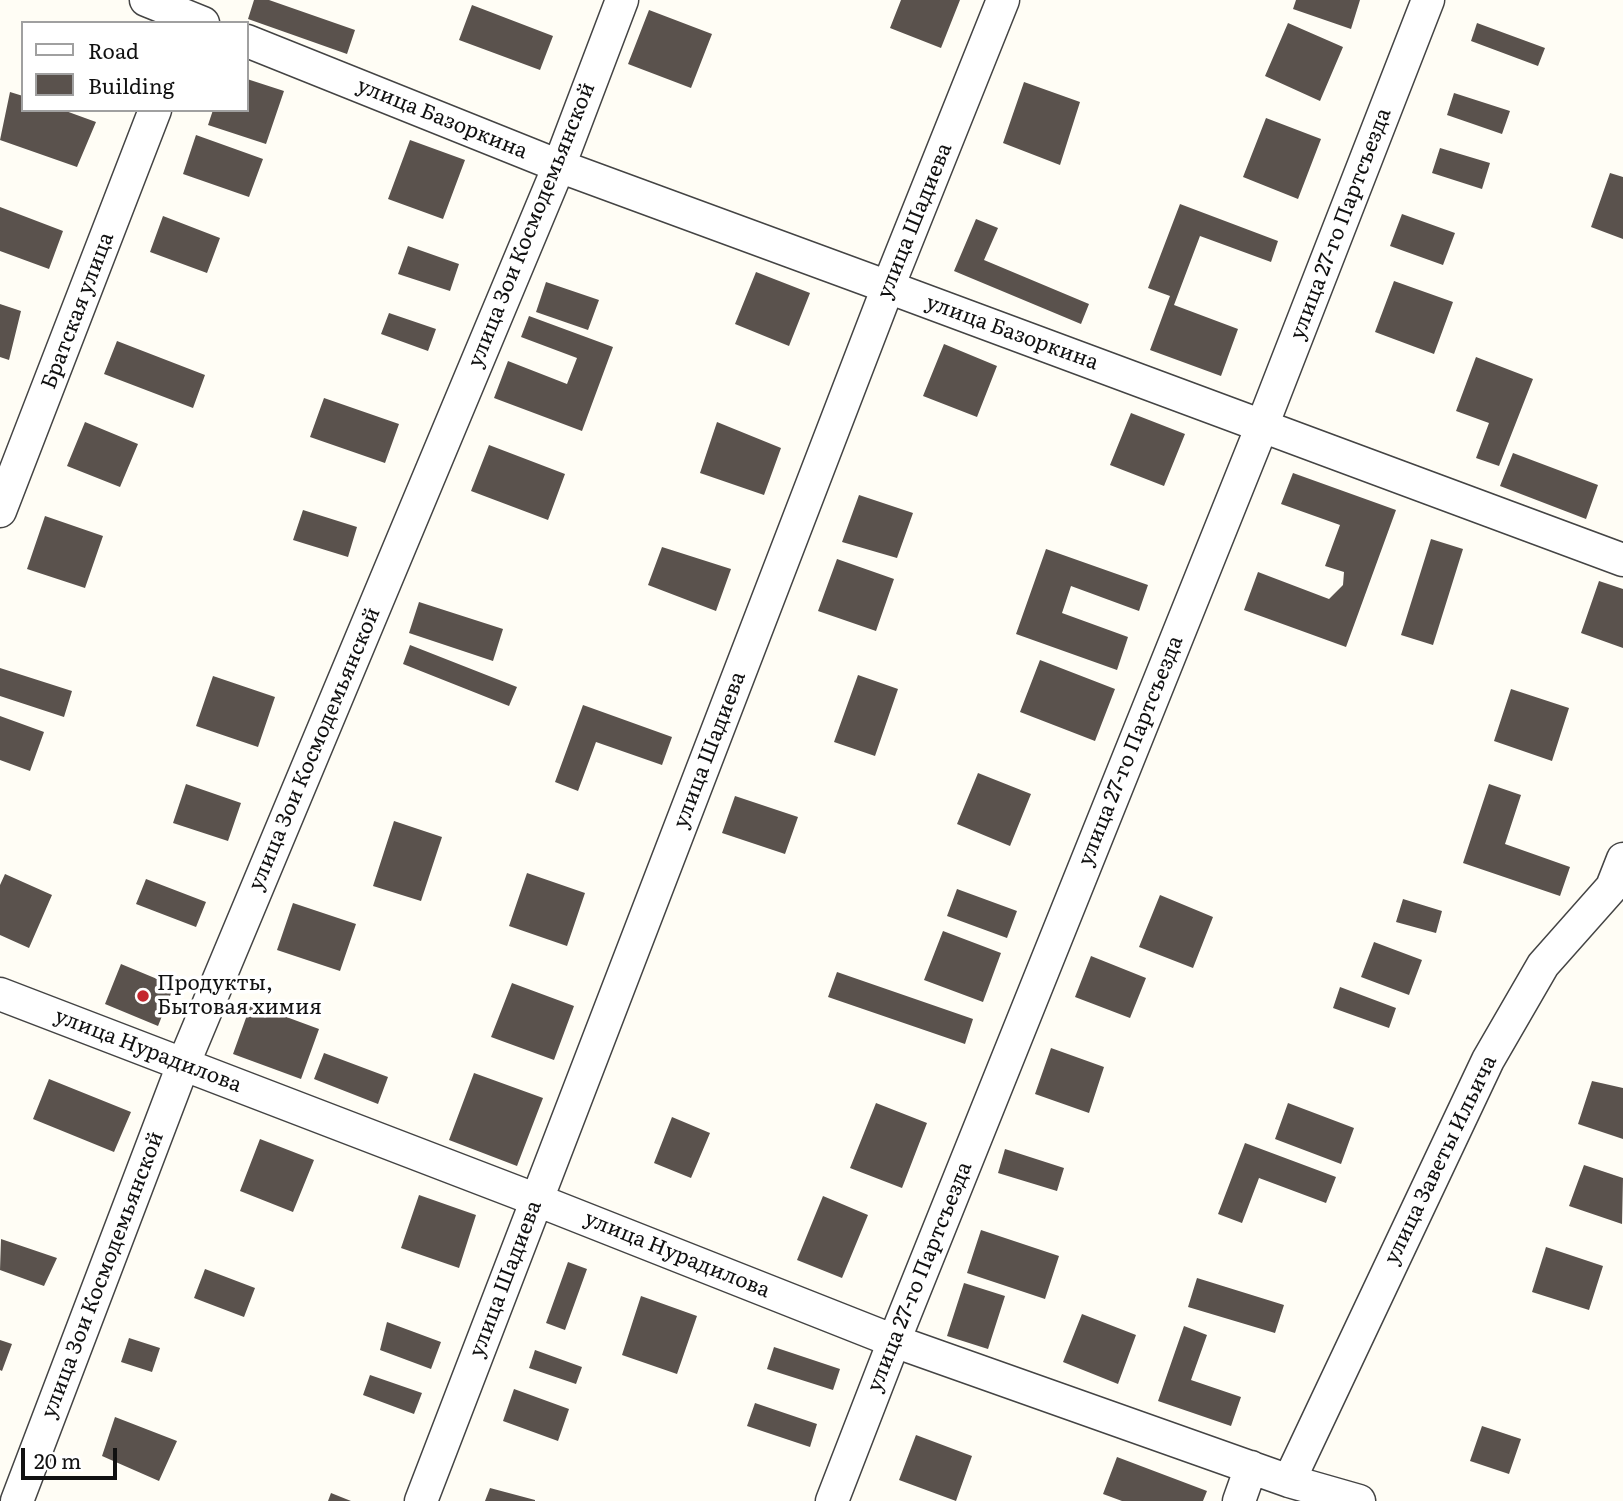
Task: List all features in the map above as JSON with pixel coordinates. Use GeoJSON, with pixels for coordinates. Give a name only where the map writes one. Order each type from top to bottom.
{"type":"FeatureCollection","features":[{"type":"Feature","properties":{"kind":"street"},"geometry":{"type":"LineString","coordinates":[[146,0],[195,16]]}},
{"type":"Feature","properties":{"kind":"street","name":"улица Зои Космодемьянской"},"geometry":{"type":"LineString","coordinates":[[17,1501],[183,1065],[559,166],[622,0]]}},
{"type":"Feature","properties":{"kind":"street","name":"улица Шадиева"},"geometry":{"type":"LineString","coordinates":[[421,1501],[888,287],[1003,0]]}},
{"type":"Feature","properties":{"kind":"street","name":"улица 27-го Партсъезда"},"geometry":{"type":"LineString","coordinates":[[832,1501],[1262,426],[1428,0]]}},
{"type":"Feature","properties":{"kind":"street","name":"улица Базоркина"},"geometry":{"type":"LineString","coordinates":[[248,41],[559,166],[1623,560]]}},
{"type":"Feature","properties":{"kind":"street","name":"Братская улица"},"geometry":{"type":"LineString","coordinates":[[0,511],[154,112]]}},
{"type":"Feature","properties":{"kind":"street","name":"улица Заветы Ильича"},"geometry":{"type":"LineString","coordinates":[[1289,1481],[1488,1060],[1543,965],[1612,887],[1623,859]]}},
{"type":"Feature","properties":{"kind":"street","name":"улица Нурадилова"},"geometry":{"type":"LineString","coordinates":[[0,994],[537,1200],[894,1341],[1289,1481],[1359,1501]]}},
{"type":"Feature","properties":{"kind":"street"},"geometry":{"type":"LineString","coordinates":[[1239,1501],[1251,1467]]}},
{"type":"Feature","properties":{"kind":"building"},"geometry":{"type":"Polygon","coordinates":[[[254,0],[269,0],[355,30],[347,54],[248,19],[254,0]]]}},
{"type":"Feature","properties":{"kind":"building"},"geometry":{"type":"Polygon","coordinates":[[[901,0],[960,0],[941,48],[890,28],[901,0]]]}},
{"type":"Feature","properties":{"kind":"building"},"geometry":{"type":"Polygon","coordinates":[[[1296,0],[1360,0],[1351,29],[1293,9],[1296,0]]]}},
{"type":"Feature","properties":{"kind":"building"},"geometry":{"type":"Polygon","coordinates":[[[472,5],[553,36],[540,70],[459,40],[472,5]]]}},
{"type":"Feature","properties":{"kind":"building"},"geometry":{"type":"Polygon","coordinates":[[[649,10],[712,34],[691,88],[628,64],[649,10]]]}},
{"type":"Feature","properties":{"kind":"building"},"geometry":{"type":"Polygon","coordinates":[[[1288,23],[1343,47],[1320,101],[1265,76],[1288,23]]]}},
{"type":"Feature","properties":{"kind":"building"},"geometry":{"type":"Polygon","coordinates":[[[1477,23],[1545,48],[1538,66],[1471,41],[1477,23]]]}},
{"type":"Feature","properties":{"kind":"building"},"geometry":{"type":"Polygon","coordinates":[[[248,79],[284,91],[266,144],[208,125],[212,112],[248,112],[248,79]]]}},
{"type":"Feature","properties":{"kind":"building"},"geometry":{"type":"Polygon","coordinates":[[[1024,82],[1080,102],[1060,165],[1003,143],[1024,82]]]}},
{"type":"Feature","properties":{"kind":"building"},"geometry":{"type":"Polygon","coordinates":[[[10,92],[21,95],[21,112],[68,112],[96,122],[77,167],[0,140],[10,92]]]}},
{"type":"Feature","properties":{"kind":"building"},"geometry":{"type":"Polygon","coordinates":[[[1454,93],[1510,111],[1502,134],[1447,115],[1454,93]]]}},
{"type":"Feature","properties":{"kind":"building"},"geometry":{"type":"Polygon","coordinates":[[[1266,118],[1321,139],[1298,199],[1243,177],[1266,118]]]}},
{"type":"Feature","properties":{"kind":"building"},"geometry":{"type":"Polygon","coordinates":[[[196,135],[263,159],[249,197],[183,174],[196,135]]]}},
{"type":"Feature","properties":{"kind":"building"},"geometry":{"type":"Polygon","coordinates":[[[410,140],[465,160],[443,219],[388,199],[410,140]]]}},
{"type":"Feature","properties":{"kind":"building"},"geometry":{"type":"Polygon","coordinates":[[[1440,148],[1490,163],[1482,189],[1432,173],[1440,148]]]}},
{"type":"Feature","properties":{"kind":"building"},"geometry":{"type":"Polygon","coordinates":[[[1610,173],[1623,177],[1623,239],[1591,227],[1610,173]]]}},
{"type":"Feature","properties":{"kind":"building"},"geometry":{"type":"Polygon","coordinates":[[[1180,204],[1278,241],[1271,262],[1200,236],[1174,305],[1238,329],[1221,376],[1150,350],[1170,296],[1148,288],[1180,204]]]}},
{"type":"Feature","properties":{"kind":"building"},"geometry":{"type":"Polygon","coordinates":[[[0,207],[63,231],[49,269],[0,251],[0,207]]]}},
{"type":"Feature","properties":{"kind":"building"},"geometry":{"type":"Polygon","coordinates":[[[1402,214],[1455,233],[1443,265],[1390,246],[1402,214]]]}},
{"type":"Feature","properties":{"kind":"building"},"geometry":{"type":"Polygon","coordinates":[[[163,216],[220,238],[207,273],[150,252],[163,216]]]}},
{"type":"Feature","properties":{"kind":"building"},"geometry":{"type":"Polygon","coordinates":[[[976,219],[998,228],[984,260],[1089,304],[1081,324],[954,271],[976,219]]]}},
{"type":"Feature","properties":{"kind":"building"},"geometry":{"type":"Polygon","coordinates":[[[408,246],[459,264],[450,291],[398,274],[408,246]]]}},
{"type":"Feature","properties":{"kind":"building"},"geometry":{"type":"Polygon","coordinates":[[[756,272],[810,293],[789,346],[735,324],[756,272]]]}},
{"type":"Feature","properties":{"kind":"building"},"geometry":{"type":"Polygon","coordinates":[[[1394,281],[1453,302],[1434,354],[1375,332],[1394,281]]]}},
{"type":"Feature","properties":{"kind":"building"},"geometry":{"type":"Polygon","coordinates":[[[546,282],[599,300],[588,330],[536,312],[546,282]]]}},
{"type":"Feature","properties":{"kind":"building"},"geometry":{"type":"Polygon","coordinates":[[[0,304],[21,311],[9,360],[0,357],[0,304]]]}},
{"type":"Feature","properties":{"kind":"building"},"geometry":{"type":"Polygon","coordinates":[[[389,313],[436,329],[428,351],[381,334],[389,313]]]}},
{"type":"Feature","properties":{"kind":"building"},"geometry":{"type":"Polygon","coordinates":[[[529,316],[613,347],[582,431],[494,398],[508,361],[567,384],[577,358],[521,337],[529,316]]]}},
{"type":"Feature","properties":{"kind":"building"},"geometry":{"type":"Polygon","coordinates":[[[117,341],[205,375],[193,408],[104,374],[117,341]]]}},
{"type":"Feature","properties":{"kind":"building"},"geometry":{"type":"Polygon","coordinates":[[[944,344],[997,366],[977,417],[923,396],[944,344]]]}},
{"type":"Feature","properties":{"kind":"building"},"geometry":{"type":"Polygon","coordinates":[[[1476,357],[1533,379],[1499,466],[1476,458],[1489,423],[1456,411],[1476,357]]]}},
{"type":"Feature","properties":{"kind":"building"},"geometry":{"type":"Polygon","coordinates":[[[324,398],[399,424],[385,463],[310,437],[324,398]]]}},
{"type":"Feature","properties":{"kind":"building"},"geometry":{"type":"Polygon","coordinates":[[[1131,413],[1185,434],[1164,486],[1110,465],[1131,413]]]}},
{"type":"Feature","properties":{"kind":"building"},"geometry":{"type":"Polygon","coordinates":[[[85,422],[138,444],[120,487],[67,466],[85,422]]]}},
{"type":"Feature","properties":{"kind":"building"},"geometry":{"type":"Polygon","coordinates":[[[717,422],[781,448],[764,495],[700,473],[717,422]]]}},
{"type":"Feature","properties":{"kind":"building"},"geometry":{"type":"Polygon","coordinates":[[[489,445],[565,474],[548,520],[471,491],[489,445]]]}},
{"type":"Feature","properties":{"kind":"building"},"geometry":{"type":"Polygon","coordinates":[[[1513,453],[1598,485],[1586,519],[1500,486],[1513,453]]]}},
{"type":"Feature","properties":{"kind":"building"},"geometry":{"type":"Polygon","coordinates":[[[1293,473],[1396,510],[1346,647],[1244,610],[1258,572],[1329,599],[1343,585],[1344,572],[1325,566],[1340,525],[1281,504],[1293,473]]]}},
{"type":"Feature","properties":{"kind":"building"},"geometry":{"type":"Polygon","coordinates":[[[859,495],[913,513],[897,558],[842,542],[859,495]]]}},
{"type":"Feature","properties":{"kind":"building"},"geometry":{"type":"Polygon","coordinates":[[[303,510],[357,527],[348,557],[293,540],[303,510]]]}},
{"type":"Feature","properties":{"kind":"building"},"geometry":{"type":"Polygon","coordinates":[[[45,516],[103,536],[85,588],[27,569],[45,516]]]}},
{"type":"Feature","properties":{"kind":"building"},"geometry":{"type":"Polygon","coordinates":[[[1431,539],[1463,549],[1433,645],[1401,635],[1431,539]]]}},
{"type":"Feature","properties":{"kind":"building"},"geometry":{"type":"Polygon","coordinates":[[[662,547],[731,569],[716,611],[648,585],[662,547]]]}},
{"type":"Feature","properties":{"kind":"building"},"geometry":{"type":"Polygon","coordinates":[[[1046,549],[1148,585],[1139,611],[1071,586],[1062,613],[1128,637],[1117,670],[1016,634],[1046,549]]]}},
{"type":"Feature","properties":{"kind":"building"},"geometry":{"type":"Polygon","coordinates":[[[837,559],[894,579],[876,631],[818,611],[837,559]]]}},
{"type":"Feature","properties":{"kind":"building"},"geometry":{"type":"Polygon","coordinates":[[[1599,581],[1623,589],[1623,648],[1581,633],[1599,581]]]}},
{"type":"Feature","properties":{"kind":"building"},"geometry":{"type":"Polygon","coordinates":[[[419,602],[503,629],[493,661],[409,633],[419,602]]]}},
{"type":"Feature","properties":{"kind":"building"},"geometry":{"type":"Polygon","coordinates":[[[410,645],[517,687],[509,706],[403,664],[410,645]]]}},
{"type":"Feature","properties":{"kind":"building"},"geometry":{"type":"Polygon","coordinates":[[[1040,660],[1115,689],[1095,741],[1020,712],[1040,660]]]}},
{"type":"Feature","properties":{"kind":"building"},"geometry":{"type":"Polygon","coordinates":[[[0,668],[72,691],[64,717],[0,696],[0,668]]]}},
{"type":"Feature","properties":{"kind":"building"},"geometry":{"type":"Polygon","coordinates":[[[858,675],[898,689],[875,756],[834,742],[858,675]]]}},
{"type":"Feature","properties":{"kind":"building"},"geometry":{"type":"Polygon","coordinates":[[[213,676],[275,697],[258,747],[196,726],[213,676]]]}},
{"type":"Feature","properties":{"kind":"building"},"geometry":{"type":"Polygon","coordinates":[[[1511,689],[1569,708],[1552,761],[1494,741],[1511,689]]]}},
{"type":"Feature","properties":{"kind":"building"},"geometry":{"type":"Polygon","coordinates":[[[583,705],[672,737],[662,765],[596,742],[578,791],[555,782],[583,705]]]}},
{"type":"Feature","properties":{"kind":"building"},"geometry":{"type":"Polygon","coordinates":[[[0,716],[44,732],[30,771],[0,760],[0,716]]]}},
{"type":"Feature","properties":{"kind":"building"},"geometry":{"type":"Polygon","coordinates":[[[978,773],[1031,794],[1010,846],[957,824],[978,773]]]}},
{"type":"Feature","properties":{"kind":"building"},"geometry":{"type":"Polygon","coordinates":[[[186,784],[241,803],[228,841],[173,823],[186,784]]]}},
{"type":"Feature","properties":{"kind":"building"},"geometry":{"type":"Polygon","coordinates":[[[1489,784],[1521,795],[1505,844],[1570,867],[1560,896],[1463,863],[1489,784]]]}},
{"type":"Feature","properties":{"kind":"building"},"geometry":{"type":"Polygon","coordinates":[[[735,796],[798,817],[785,854],[722,833],[735,796]]]}},
{"type":"Feature","properties":{"kind":"building"},"geometry":{"type":"Polygon","coordinates":[[[394,821],[442,837],[421,901],[373,886],[394,821]]]}},
{"type":"Feature","properties":{"kind":"building"},"geometry":{"type":"Polygon","coordinates":[[[527,873],[585,893],[567,946],[509,926],[527,873]]]}},
{"type":"Feature","properties":{"kind":"building"},"geometry":{"type":"Polygon","coordinates":[[[5,874],[52,895],[29,948],[0,935],[0,885],[5,874]]]}},
{"type":"Feature","properties":{"kind":"building"},"geometry":{"type":"Polygon","coordinates":[[[146,879],[206,902],[196,927],[136,904],[146,879]]]}},
{"type":"Feature","properties":{"kind":"building"},"geometry":{"type":"Polygon","coordinates":[[[957,889],[1017,911],[1007,938],[947,916],[957,889]]]}},
{"type":"Feature","properties":{"kind":"building"},"geometry":{"type":"Polygon","coordinates":[[[1160,895],[1213,917],[1193,968],[1139,947],[1160,895]]]}},
{"type":"Feature","properties":{"kind":"building"},"geometry":{"type":"Polygon","coordinates":[[[1403,899],[1442,911],[1436,933],[1396,922],[1403,899]]]}},
{"type":"Feature","properties":{"kind":"building"},"geometry":{"type":"Polygon","coordinates":[[[293,903],[356,924],[340,971],[277,950],[293,903]]]}},
{"type":"Feature","properties":{"kind":"building"},"geometry":{"type":"Polygon","coordinates":[[[943,931],[1001,953],[983,1002],[924,980],[943,931]]]}},
{"type":"Feature","properties":{"kind":"building"},"geometry":{"type":"Polygon","coordinates":[[[1374,942],[1422,960],[1409,995],[1361,977],[1374,942]]]}},
{"type":"Feature","properties":{"kind":"building"},"geometry":{"type":"Polygon","coordinates":[[[1091,956],[1146,978],[1130,1018],[1075,997],[1091,956]]]}},
{"type":"Feature","properties":{"kind":"building"},"geometry":{"type":"Polygon","coordinates":[[[121,964],[174,986],[158,1026],[105,1004],[121,964]]]}},
{"type":"Feature","properties":{"kind":"building"},"geometry":{"type":"Polygon","coordinates":[[[837,972],[973,1019],[965,1044],[828,997],[837,972]]]}},
{"type":"Feature","properties":{"kind":"building"},"geometry":{"type":"Polygon","coordinates":[[[512,983],[574,1006],[554,1060],[491,1037],[512,983]]]}},
{"type":"Feature","properties":{"kind":"building"},"geometry":{"type":"Polygon","coordinates":[[[1340,987],[1396,1008],[1389,1028],[1333,1008],[1340,987]]]}},
{"type":"Feature","properties":{"kind":"building"},"geometry":{"type":"Polygon","coordinates":[[[251,1004],[319,1029],[301,1079],[233,1054],[251,1004]]]}},
{"type":"Feature","properties":{"kind":"building"},"geometry":{"type":"Polygon","coordinates":[[[1051,1048],[1104,1067],[1089,1113],[1035,1094],[1051,1048]]]}},
{"type":"Feature","properties":{"kind":"building"},"geometry":{"type":"Polygon","coordinates":[[[324,1053],[388,1077],[378,1104],[314,1079],[324,1053]]]}},
{"type":"Feature","properties":{"kind":"building"},"geometry":{"type":"Polygon","coordinates":[[[474,1073],[543,1098],[517,1166],[449,1140],[474,1073]]]}},
{"type":"Feature","properties":{"kind":"building"},"geometry":{"type":"Polygon","coordinates":[[[49,1079],[131,1112],[114,1152],[33,1119],[49,1079]]]}},
{"type":"Feature","properties":{"kind":"building"},"geometry":{"type":"Polygon","coordinates":[[[1592,1081],[1623,1088],[1623,1139],[1578,1124],[1592,1081]]]}},
{"type":"Feature","properties":{"kind":"building"},"geometry":{"type":"Polygon","coordinates":[[[876,1103],[927,1123],[902,1188],[850,1168],[876,1103]]]}},
{"type":"Feature","properties":{"kind":"building"},"geometry":{"type":"Polygon","coordinates":[[[1288,1103],[1354,1128],[1341,1164],[1275,1139],[1288,1103]]]}},
{"type":"Feature","properties":{"kind":"building"},"geometry":{"type":"Polygon","coordinates":[[[672,1117],[710,1133],[691,1178],[654,1163],[672,1117]]]}},
{"type":"Feature","properties":{"kind":"building"},"geometry":{"type":"Polygon","coordinates":[[[260,1139],[314,1160],[293,1212],[240,1191],[260,1139]]]}},
{"type":"Feature","properties":{"kind":"building"},"geometry":{"type":"Polygon","coordinates":[[[1245,1143],[1336,1177],[1326,1203],[1259,1178],[1242,1223],[1218,1214],[1245,1143]]]}},
{"type":"Feature","properties":{"kind":"building"},"geometry":{"type":"Polygon","coordinates":[[[1005,1149],[1064,1168],[1057,1191],[998,1173],[1005,1149]]]}},
{"type":"Feature","properties":{"kind":"building"},"geometry":{"type":"Polygon","coordinates":[[[1584,1165],[1623,1178],[1622,1224],[1569,1206],[1584,1165]]]}},
{"type":"Feature","properties":{"kind":"building"},"geometry":{"type":"Polygon","coordinates":[[[419,1195],[476,1215],[459,1268],[401,1248],[419,1195]]]}},
{"type":"Feature","properties":{"kind":"building"},"geometry":{"type":"Polygon","coordinates":[[[823,1196],[868,1215],[842,1278],[797,1260],[823,1196]]]}},
{"type":"Feature","properties":{"kind":"building"},"geometry":{"type":"Polygon","coordinates":[[[981,1230],[1059,1256],[1045,1299],[967,1273],[981,1230]]]}},
{"type":"Feature","properties":{"kind":"building"},"geometry":{"type":"Polygon","coordinates":[[[1,1239],[57,1258],[44,1286],[0,1270],[1,1239]]]}},
{"type":"Feature","properties":{"kind":"building"},"geometry":{"type":"Polygon","coordinates":[[[1546,1247],[1603,1266],[1589,1310],[1532,1292],[1546,1247]]]}},
{"type":"Feature","properties":{"kind":"building"},"geometry":{"type":"Polygon","coordinates":[[[568,1262],[587,1269],[565,1330],[546,1323],[568,1262]]]}},
{"type":"Feature","properties":{"kind":"building"},"geometry":{"type":"Polygon","coordinates":[[[205,1269],[255,1288],[244,1317],[194,1298],[205,1269]]]}},
{"type":"Feature","properties":{"kind":"building"},"geometry":{"type":"Polygon","coordinates":[[[1197,1278],[1284,1305],[1275,1333],[1188,1307],[1197,1278]]]}},
{"type":"Feature","properties":{"kind":"building"},"geometry":{"type":"Polygon","coordinates":[[[964,1283],[1005,1296],[988,1349],[947,1336],[964,1283]]]}},
{"type":"Feature","properties":{"kind":"building"},"geometry":{"type":"Polygon","coordinates":[[[641,1296],[697,1316],[677,1374],[622,1355],[641,1296]]]}},
{"type":"Feature","properties":{"kind":"building"},"geometry":{"type":"Polygon","coordinates":[[[1082,1314],[1136,1335],[1118,1384],[1063,1362],[1082,1314]]]}},
{"type":"Feature","properties":{"kind":"building"},"geometry":{"type":"Polygon","coordinates":[[[387,1322],[441,1342],[431,1369],[380,1350],[387,1322]]]}},
{"type":"Feature","properties":{"kind":"building"},"geometry":{"type":"Polygon","coordinates":[[[1184,1326],[1207,1335],[1191,1380],[1241,1397],[1231,1426],[1158,1401],[1184,1326]]]}},
{"type":"Feature","properties":{"kind":"building"},"geometry":{"type":"Polygon","coordinates":[[[129,1338],[160,1348],[152,1372],[121,1362],[129,1338]]]}},
{"type":"Feature","properties":{"kind":"building"},"geometry":{"type":"Polygon","coordinates":[[[0,1340],[12,1344],[2,1371],[0,1370],[0,1340]]]}},
{"type":"Feature","properties":{"kind":"building"},"geometry":{"type":"Polygon","coordinates":[[[774,1347],[840,1369],[833,1390],[767,1369],[774,1347]]]}},
{"type":"Feature","properties":{"kind":"building"},"geometry":{"type":"Polygon","coordinates":[[[535,1350],[582,1367],[576,1384],[529,1368],[535,1350]]]}},
{"type":"Feature","properties":{"kind":"building"},"geometry":{"type":"Polygon","coordinates":[[[370,1375],[422,1393],[414,1414],[363,1395],[370,1375]]]}},
{"type":"Feature","properties":{"kind":"building"},"geometry":{"type":"Polygon","coordinates":[[[514,1389],[569,1409],[558,1441],[503,1421],[514,1389]]]}},
{"type":"Feature","properties":{"kind":"building"},"geometry":{"type":"Polygon","coordinates":[[[755,1403],[817,1424],[810,1447],[747,1426],[755,1403]]]}},
{"type":"Feature","properties":{"kind":"building"},"geometry":{"type":"Polygon","coordinates":[[[115,1417],[177,1441],[159,1481],[102,1456],[115,1417]]]}},
{"type":"Feature","properties":{"kind":"building"},"geometry":{"type":"Polygon","coordinates":[[[1482,1426],[1521,1439],[1509,1474],[1470,1461],[1482,1426]]]}},
{"type":"Feature","properties":{"kind":"building"},"geometry":{"type":"Polygon","coordinates":[[[916,1435],[972,1456],[956,1501],[899,1480],[916,1435]]]}},
{"type":"Feature","properties":{"kind":"building"},"geometry":{"type":"Polygon","coordinates":[[[1117,1457],[1207,1491],[1203,1501],[1122,1501],[1103,1494],[1117,1457]]]}},
{"type":"Feature","properties":{"kind":"building"},"geometry":{"type":"Polygon","coordinates":[[[490,1488],[535,1500],[535,1501],[485,1501],[490,1488]]]}},
{"type":"Feature","properties":{"kind":"building"},"geometry":{"type":"Polygon","coordinates":[[[331,1493],[351,1501],[328,1501],[331,1493]]]}},
{"type":"Feature","properties":{"kind":"place","name":"Продукты, Бытовая химия"},"geometry":{"type":"Point","coordinates":[143,996]}}]}
